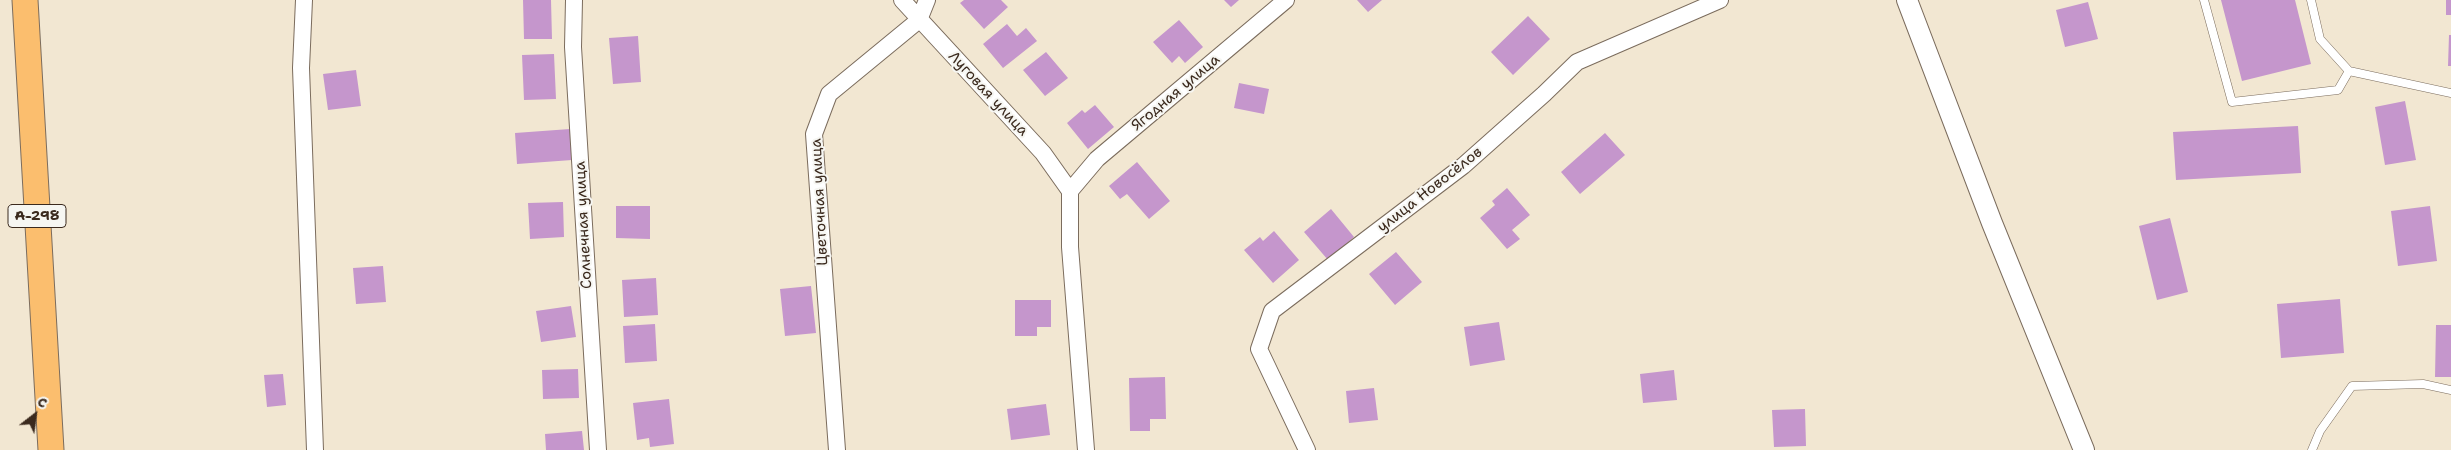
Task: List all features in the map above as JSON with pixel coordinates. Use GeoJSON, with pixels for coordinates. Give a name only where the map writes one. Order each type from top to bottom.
{"type":"FeatureCollection","features":[{"type":"Feature","properties":{"kind":"main road","name":"А-298"},"geometry":{"type":"LineString","coordinates":[[25,0],[51,450]]}},
{"type":"Feature","properties":{"kind":"street"},"geometry":{"type":"LineString","coordinates":[[304,0],[301,68],[315,450]]}},
{"type":"Feature","properties":{"kind":"street","name":"Солнечная улица"},"geometry":{"type":"LineString","coordinates":[[574,0],[573,47],[598,450]]}},
{"type":"Feature","properties":{"kind":"street","name":"Луговая улица"},"geometry":{"type":"LineString","coordinates":[[902,0],[1043,153],[1070,191]]}},
{"type":"Feature","properties":{"kind":"street","name":"Цветочная улица"},"geometry":{"type":"LineString","coordinates":[[837,450],[814,134],[829,94],[919,20],[927,0]]}},
{"type":"Feature","properties":{"kind":"street","name":"Ягодная улица"},"geometry":{"type":"LineString","coordinates":[[1070,191],[1097,159],[1286,0]]}},
{"type":"Feature","properties":{"kind":"street","name":"улица Новосёлов"},"geometry":{"type":"LineString","coordinates":[[1307,450],[1259,349],[1272,311],[1463,166],[1577,62],[1720,0]]}},
{"type":"Feature","properties":{"kind":"street"},"geometry":{"type":"LineString","coordinates":[[1907,0],[1992,223],[2084,450]]}},
{"type":"Feature","properties":{"kind":"street"},"geometry":{"type":"LineString","coordinates":[[1070,191],[1070,247],[1086,450]]}},
{"type":"Feature","properties":{"kind":"lane"},"geometry":{"type":"LineString","coordinates":[[2204,0],[2232,102],[2338,90],[2349,71]]}},
{"type":"Feature","properties":{"kind":"lane"},"geometry":{"type":"LineString","coordinates":[[2311,0],[2320,39],[2349,71],[2451,93]]}},
{"type":"Feature","properties":{"kind":"lane"},"geometry":{"type":"LineString","coordinates":[[2312,450],[2320,431],[2352,386],[2423,384],[2451,390]]}},
{"type":"Feature","properties":{"kind":"building"},"geometry":{"type":"Polygon","coordinates":[[[523,0],[551,0],[552,39],[524,39],[523,0]]]}},
{"type":"Feature","properties":{"kind":"building"},"geometry":{"type":"Polygon","coordinates":[[[964,0],[1001,0],[1008,7],[984,29],[960,3],[964,0]]]}},
{"type":"Feature","properties":{"kind":"building"},"geometry":{"type":"Polygon","coordinates":[[[1224,0],[1239,0],[1231,7],[1224,0]]]}},
{"type":"Feature","properties":{"kind":"building"},"geometry":{"type":"Polygon","coordinates":[[[1357,0],[1382,0],[1368,12],[1357,0]]]}},
{"type":"Feature","properties":{"kind":"building"},"geometry":{"type":"Polygon","coordinates":[[[2221,0],[2295,0],[2311,64],[2242,81],[2221,0]]]}},
{"type":"Feature","properties":{"kind":"building"},"geometry":{"type":"Polygon","coordinates":[[[2446,0],[2451,0],[2451,15],[2446,15],[2446,0]]]}},
{"type":"Feature","properties":{"kind":"building"},"geometry":{"type":"Polygon","coordinates":[[[2088,2],[2098,39],[2065,47],[2056,10],[2088,2]]]}},
{"type":"Feature","properties":{"kind":"building"},"geometry":{"type":"Polygon","coordinates":[[[1528,16],[1550,39],[1513,75],[1491,52],[1528,16]]]}},
{"type":"Feature","properties":{"kind":"building"},"geometry":{"type":"Polygon","coordinates":[[[1179,20],[1203,47],[1185,63],[1179,56],[1172,63],[1153,42],[1179,20]]]}},
{"type":"Feature","properties":{"kind":"building"},"geometry":{"type":"Polygon","coordinates":[[[1007,24],[1017,36],[1026,28],[1037,41],[1003,68],[983,44],[1007,24]]]}},
{"type":"Feature","properties":{"kind":"building"},"geometry":{"type":"Polygon","coordinates":[[[2449,35],[2451,35],[2451,66],[2448,66],[2449,35]]]}},
{"type":"Feature","properties":{"kind":"building"},"geometry":{"type":"Polygon","coordinates":[[[638,36],[641,82],[613,84],[609,38],[638,36]]]}},
{"type":"Feature","properties":{"kind":"building"},"geometry":{"type":"Polygon","coordinates":[[[1046,52],[1068,78],[1045,96],[1023,70],[1046,52]]]}},
{"type":"Feature","properties":{"kind":"building"},"geometry":{"type":"Polygon","coordinates":[[[554,54],[556,99],[524,100],[522,55],[554,54]]]}},
{"type":"Feature","properties":{"kind":"building"},"geometry":{"type":"Polygon","coordinates":[[[356,70],[361,106],[328,110],[323,74],[356,70]]]}},
{"type":"Feature","properties":{"kind":"building"},"geometry":{"type":"Polygon","coordinates":[[[1239,83],[1269,89],[1264,114],[1234,108],[1239,83]]]}},
{"type":"Feature","properties":{"kind":"building"},"geometry":{"type":"Polygon","coordinates":[[[2405,101],[2416,160],[2385,165],[2375,107],[2405,101]]]}},
{"type":"Feature","properties":{"kind":"building"},"geometry":{"type":"Polygon","coordinates":[[[1095,105],[1114,127],[1088,149],[1067,123],[1082,110],[1085,113],[1095,105]]]}},
{"type":"Feature","properties":{"kind":"building"},"geometry":{"type":"Polygon","coordinates":[[[2298,126],[2301,173],[2176,180],[2173,132],[2298,126]]]}},
{"type":"Feature","properties":{"kind":"building"},"geometry":{"type":"Polygon","coordinates":[[[570,129],[572,160],[517,164],[515,133],[570,129]]]}},
{"type":"Feature","properties":{"kind":"building"},"geometry":{"type":"Polygon","coordinates":[[[1605,133],[1625,155],[1580,194],[1561,172],[1605,133]]]}},
{"type":"Feature","properties":{"kind":"building"},"geometry":{"type":"Polygon","coordinates":[[[1137,162],[1170,201],[1149,219],[1127,194],[1120,199],[1109,186],[1137,162]]]}},
{"type":"Feature","properties":{"kind":"building"},"geometry":{"type":"Polygon","coordinates":[[[1507,188],[1530,215],[1512,230],[1520,239],[1507,249],[1480,218],[1495,205],[1492,201],[1507,188]]]}},
{"type":"Feature","properties":{"kind":"building"},"geometry":{"type":"Polygon","coordinates":[[[563,202],[564,237],[530,239],[528,203],[563,202]]]}},
{"type":"Feature","properties":{"kind":"building"},"geometry":{"type":"Polygon","coordinates":[[[616,206],[650,206],[650,239],[616,238],[616,206]]]}},
{"type":"Feature","properties":{"kind":"building"},"geometry":{"type":"Polygon","coordinates":[[[2430,206],[2437,261],[2398,266],[2391,211],[2430,206]]]}},
{"type":"Feature","properties":{"kind":"building"},"geometry":{"type":"Polygon","coordinates":[[[1331,209],[1354,237],[1328,260],[1304,232],[1331,209]]]}},
{"type":"Feature","properties":{"kind":"building"},"geometry":{"type":"Polygon","coordinates":[[[2170,218],[2188,292],[2157,300],[2139,226],[2170,218]]]}},
{"type":"Feature","properties":{"kind":"building"},"geometry":{"type":"Polygon","coordinates":[[[1274,231],[1299,260],[1273,283],[1244,250],[1260,237],[1263,241],[1274,231]]]}},
{"type":"Feature","properties":{"kind":"building"},"geometry":{"type":"Polygon","coordinates":[[[1396,252],[1422,282],[1395,305],[1369,274],[1396,252]]]}},
{"type":"Feature","properties":{"kind":"building"},"geometry":{"type":"Polygon","coordinates":[[[383,266],[386,302],[356,304],[353,268],[383,266]]]}},
{"type":"Feature","properties":{"kind":"building"},"geometry":{"type":"Polygon","coordinates":[[[656,278],[658,315],[624,317],[622,280],[656,278]]]}},
{"type":"Feature","properties":{"kind":"building"},"geometry":{"type":"Polygon","coordinates":[[[811,286],[816,333],[785,336],[780,289],[811,286]]]}},
{"type":"Feature","properties":{"kind":"building"},"geometry":{"type":"Polygon","coordinates":[[[2340,299],[2344,353],[2281,358],[2277,304],[2340,299]]]}},
{"type":"Feature","properties":{"kind":"building"},"geometry":{"type":"Polygon","coordinates":[[[1015,300],[1051,300],[1051,327],[1037,327],[1037,336],[1015,336],[1015,300]]]}},
{"type":"Feature","properties":{"kind":"building"},"geometry":{"type":"Polygon","coordinates":[[[571,306],[576,337],[541,342],[536,311],[571,306]]]}},
{"type":"Feature","properties":{"kind":"building"},"geometry":{"type":"Polygon","coordinates":[[[1499,322],[1505,360],[1470,366],[1464,327],[1499,322]]]}},
{"type":"Feature","properties":{"kind":"building"},"geometry":{"type":"Polygon","coordinates":[[[655,324],[657,361],[625,363],[623,326],[655,324]]]}},
{"type":"Feature","properties":{"kind":"building"},"geometry":{"type":"Polygon","coordinates":[[[2436,325],[2451,325],[2451,377],[2435,377],[2436,325]]]}},
{"type":"Feature","properties":{"kind":"building"},"geometry":{"type":"Polygon","coordinates":[[[578,369],[579,398],[543,399],[542,370],[578,369]]]}},
{"type":"Feature","properties":{"kind":"building"},"geometry":{"type":"Polygon","coordinates":[[[1674,370],[1677,400],[1643,403],[1640,374],[1674,370]]]}},
{"type":"Feature","properties":{"kind":"building"},"geometry":{"type":"Polygon","coordinates":[[[283,374],[286,405],[267,407],[264,375],[283,374]]]}},
{"type":"Feature","properties":{"kind":"building"},"geometry":{"type":"Polygon","coordinates":[[[1165,377],[1166,419],[1150,419],[1150,431],[1130,431],[1129,378],[1165,377]]]}},
{"type":"Feature","properties":{"kind":"building"},"geometry":{"type":"Polygon","coordinates":[[[1374,388],[1378,420],[1349,423],[1346,391],[1374,388]]]}},
{"type":"Feature","properties":{"kind":"building"},"geometry":{"type":"Polygon","coordinates":[[[669,399],[674,444],[650,447],[649,438],[637,440],[633,403],[669,399]]]}},
{"type":"Feature","properties":{"kind":"building"},"geometry":{"type":"Polygon","coordinates":[[[1046,404],[1050,435],[1011,440],[1007,409],[1046,404]]]}},
{"type":"Feature","properties":{"kind":"building"},"geometry":{"type":"Polygon","coordinates":[[[1805,409],[1806,446],[1774,447],[1772,410],[1805,409]]]}},
{"type":"Feature","properties":{"kind":"building"},"geometry":{"type":"Polygon","coordinates":[[[582,431],[584,450],[546,450],[545,434],[582,431]]]}}]}
